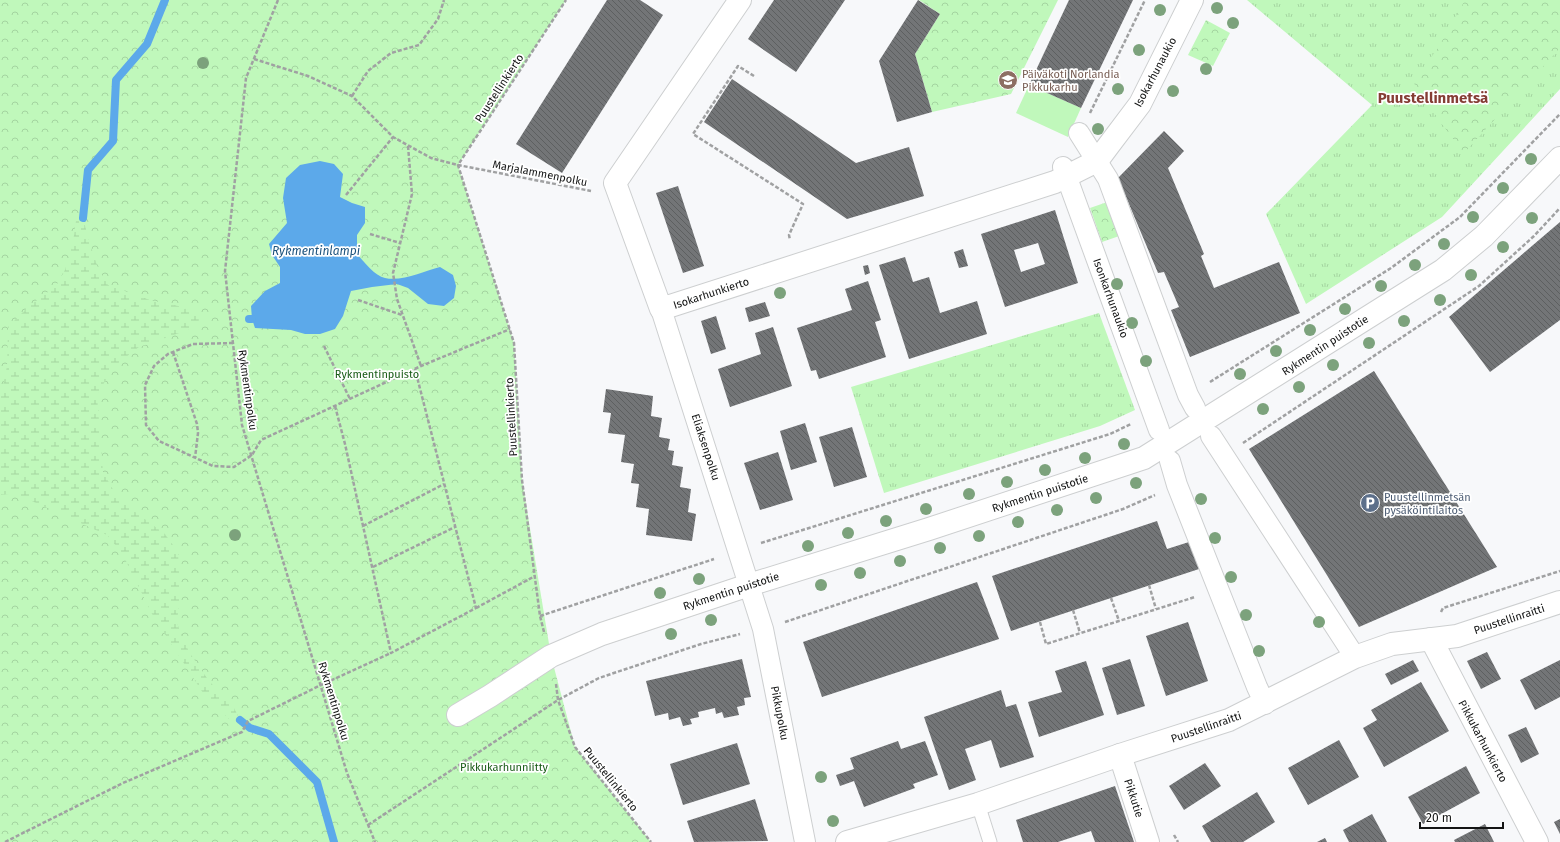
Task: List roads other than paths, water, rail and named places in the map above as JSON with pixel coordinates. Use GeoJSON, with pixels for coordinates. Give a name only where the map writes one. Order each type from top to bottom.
{"type":"FeatureCollection","features":[{"type":"Feature","properties":{"kind":"street","name":"Isokarhunkierto"},"geometry":{"type":"LineString","coordinates":[[740,0],[615,183],[661,309],[1061,175]]}},
{"type":"Feature","properties":{"kind":"street","name":"Isokarhunaukio"},"geometry":{"type":"LineString","coordinates":[[1061,175],[1097,161],[1140,104],[1192,0]]}},
{"type":"Feature","properties":{"kind":"street"},"geometry":{"type":"LineString","coordinates":[[1079,133],[1108,179],[1188,395],[1195,408]]}},
{"type":"Feature","properties":{"kind":"street","name":"Rykmentin puistotie"},"geometry":{"type":"LineString","coordinates":[[458,715],[551,656],[602,634],[749,585],[943,525],[1144,458],[1443,270],[1484,236],[1560,158]]}},
{"type":"Feature","properties":{"kind":"street","name":"Isonkarhunaukio"},"geometry":{"type":"LineString","coordinates":[[1061,175],[1159,430]]}},
{"type":"Feature","properties":{"kind":"street","name":"Eliaksenpolku"},"geometry":{"type":"LineString","coordinates":[[661,309],[749,585]]}},
{"type":"Feature","properties":{"kind":"street"},"geometry":{"type":"LineString","coordinates":[[1210,436],[1355,657]]}},
{"type":"Feature","properties":{"kind":"street"},"geometry":{"type":"LineString","coordinates":[[1170,461],[1219,590],[1265,704]]}},
{"type":"Feature","properties":{"kind":"street","name":"Pikkupolku"},"geometry":{"type":"LineString","coordinates":[[749,585],[763,629],[805,842]]}},
{"type":"Feature","properties":{"kind":"street","name":"Puustellinraitti"},"geometry":{"type":"LineString","coordinates":[[847,842],[978,804],[1120,755],[1229,720],[1265,704],[1355,657],[1392,644],[1457,636],[1560,602]]}},
{"type":"Feature","properties":{"kind":"street","name":"Pikkukarhunkierto"},"geometry":{"type":"LineString","coordinates":[[1431,639],[1537,842]]}},
{"type":"Feature","properties":{"kind":"street","name":"Pikkutie"},"geometry":{"type":"LineString","coordinates":[[1120,755],[1148,842]]}},
{"type":"Feature","properties":{"kind":"lane"},"geometry":{"type":"LineString","coordinates":[[978,804],[990,842]]}},
{"type":"Feature","properties":{"kind":"water","name":"Rykmentinlampi"},"geometry":{"type":"Polygon","coordinates":[[[320,161],[334,164],[343,174],[340,197],[365,207],[365,223],[357,235],[357,254],[370,268],[381,277],[399,279],[440,267],[453,275],[456,286],[454,298],[444,306],[428,304],[408,288],[397,284],[372,287],[351,291],[343,316],[335,329],[320,334],[305,334],[291,330],[255,328],[252,319],[251,306],[265,291],[280,283],[280,267],[272,255],[269,244],[287,223],[283,198],[286,178],[300,165],[320,161]]]}},
{"type":"Feature","properties":{"kind":"waterway"},"geometry":{"type":"LineString","coordinates":[[83,218],[88,170],[113,141],[116,80],[147,44],[165,0]]}},
{"type":"Feature","properties":{"kind":"waterway"},"geometry":{"type":"LineString","coordinates":[[240,720],[250,728],[269,734],[317,782],[334,842]]}},
{"type":"Feature","properties":{"kind":"place","name":"Päiväkoti Norlandia Pikkukarhu"},"geometry":{"type":"Point","coordinates":[1008,80]}},
{"type":"Feature","properties":{"kind":"place","name":"Puustellinmetsän pysäköintilaitos"},"geometry":{"type":"Point","coordinates":[1370,503]}},
{"type":"Feature","properties":{"kind":"district","name":"Puustellinmetsä"},"geometry":{"type":"Point","coordinates":[1433,98]}},
{"type":"Feature","properties":{"kind":"park label","name":"Rykmentinpuisto"},"geometry":{"type":"Point","coordinates":[377,374]}},
{"type":"Feature","properties":{"kind":"park label","name":"Pikkukarhunniitty"},"geometry":{"type":"Point","coordinates":[504,767]}}]}
